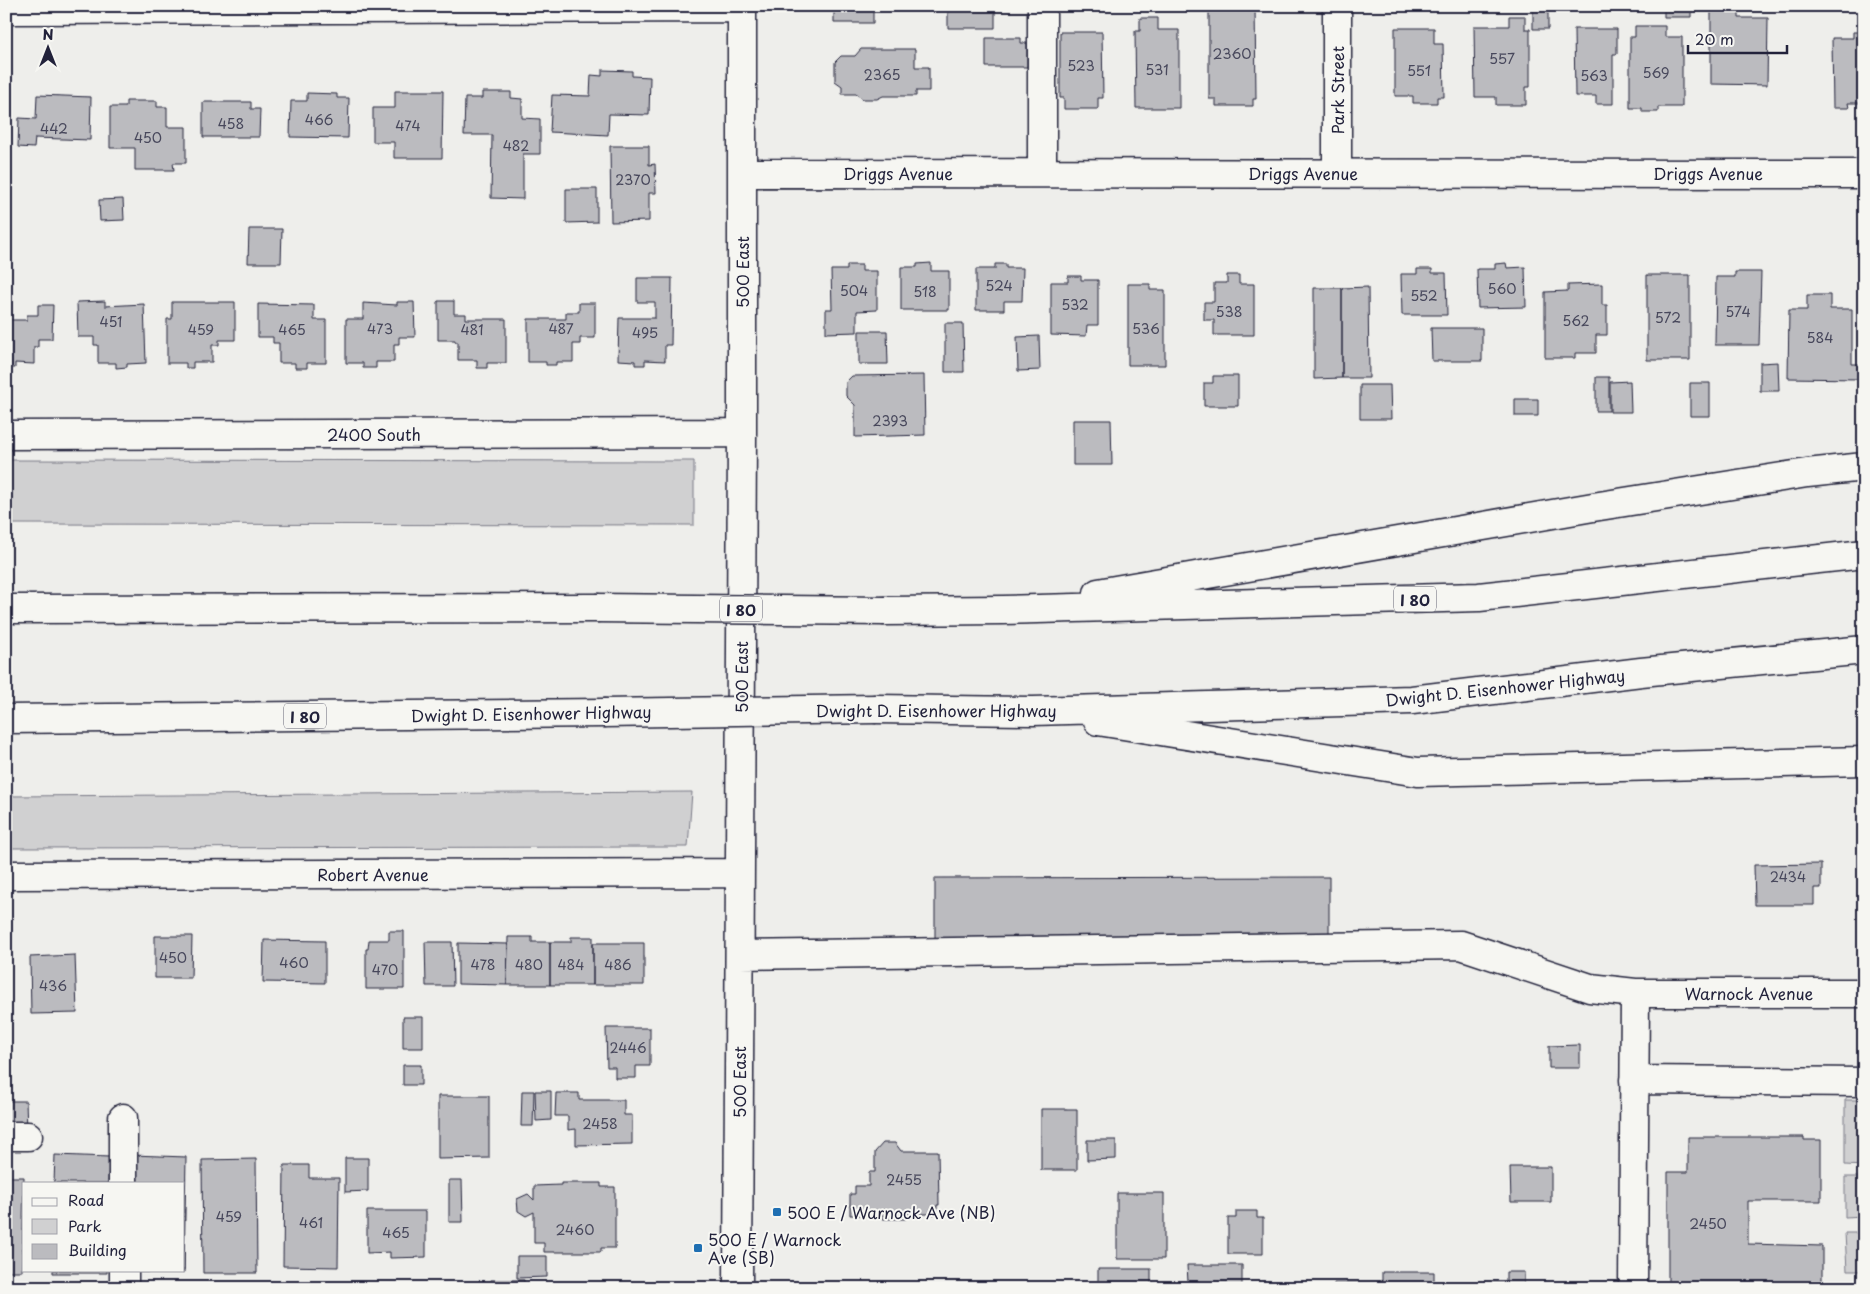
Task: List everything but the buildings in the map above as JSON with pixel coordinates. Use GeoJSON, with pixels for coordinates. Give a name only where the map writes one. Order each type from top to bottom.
{"type":"FeatureCollection","features":[{"type":"Feature","properties":{"kind":"main road"},"geometry":{"type":"LineString","coordinates":[[1042,6],[1042,173]]}},
{"type":"Feature","properties":{"kind":"main road","name":"Park Street"},"geometry":{"type":"LineString","coordinates":[[1337,6],[1337,173]]}},
{"type":"Feature","properties":{"kind":"main road"},"geometry":{"type":"LineString","coordinates":[[6,10],[742,7]]}},
{"type":"Feature","properties":{"kind":"main road","name":"500 East"},"geometry":{"type":"LineString","coordinates":[[738,1288],[742,7]]}},
{"type":"Feature","properties":{"kind":"main road","name":"Driggs Avenue"},"geometry":{"type":"LineString","coordinates":[[742,173],[1864,174]]}},
{"type":"Feature","properties":{"kind":"main road","name":"2400 South"},"geometry":{"type":"LineString","coordinates":[[6,435],[742,433]]}},
{"type":"Feature","properties":{"kind":"main road"},"geometry":{"type":"LineString","coordinates":[[1003,610],[1593,507],[1807,473],[1864,467]]}},
{"type":"Feature","properties":{"kind":"main road","name":"I 80"},"geometry":{"type":"LineString","coordinates":[[6,609],[596,608],[885,611],[1003,610],[1479,597],[1864,554]]}},
{"type":"Feature","properties":{"kind":"main road","name":"Dwight D. Eisenhower Highway"},"geometry":{"type":"LineString","coordinates":[[6,719],[1033,710],[1412,700],[1641,672],[1864,650]]}},
{"type":"Feature","properties":{"kind":"main road"},"geometry":{"type":"LineString","coordinates":[[1033,710],[1418,772],[1864,760]]}},
{"type":"Feature","properties":{"kind":"main road","name":"Robert Avenue"},"geometry":{"type":"LineString","coordinates":[[6,875],[740,873]]}},
{"type":"Feature","properties":{"kind":"main road","name":"Warnock Avenue"},"geometry":{"type":"LineString","coordinates":[[740,956],[1461,944],[1590,988],[1635,993],[1864,993]]}},
{"type":"Feature","properties":{"kind":"main road"},"geometry":{"type":"LineString","coordinates":[[1633,1288],[1635,993]]}},
{"type":"Feature","properties":{"kind":"main road"},"geometry":{"type":"LineString","coordinates":[[1634,1080],[1864,1082]]}},
{"type":"Feature","properties":{"kind":"main road"},"geometry":{"type":"LineString","coordinates":[[123,1118],[124,1182]]}},
{"type":"Feature","properties":{"kind":"main road"},"geometry":{"type":"LineString","coordinates":[[124,1272],[124,1288]]}},
{"type":"Feature","properties":{"kind":"green space"},"geometry":{"type":"Polygon","coordinates":[[[6,460],[694,461],[694,525],[6,524],[6,460]]]}},
{"type":"Feature","properties":{"kind":"green space"},"geometry":{"type":"Polygon","coordinates":[[[692,792],[688,847],[6,848],[6,796],[692,792]]]}},
{"type":"Feature","properties":{"kind":"green space"},"geometry":{"type":"Polygon","coordinates":[[[1845,1100],[1864,1100],[1864,1166],[1845,1165],[1845,1100]]]}},
{"type":"Feature","properties":{"kind":"green space"},"geometry":{"type":"Polygon","coordinates":[[[1845,1177],[1864,1177],[1864,1216],[1845,1217],[1845,1177]]]}},
{"type":"Feature","properties":{"kind":"green space"},"geometry":{"type":"Polygon","coordinates":[[[1845,1233],[1864,1233],[1864,1271],[1847,1271],[1845,1233]]]}},
{"type":"Feature","properties":{"kind":"place","name":"500 E / Warnock Ave (NB)"},"geometry":{"type":"Point","coordinates":[777,1212]}},
{"type":"Feature","properties":{"kind":"place","name":"500 E / Warnock Ave (SB)"},"geometry":{"type":"Point","coordinates":[698,1248]}}]}
